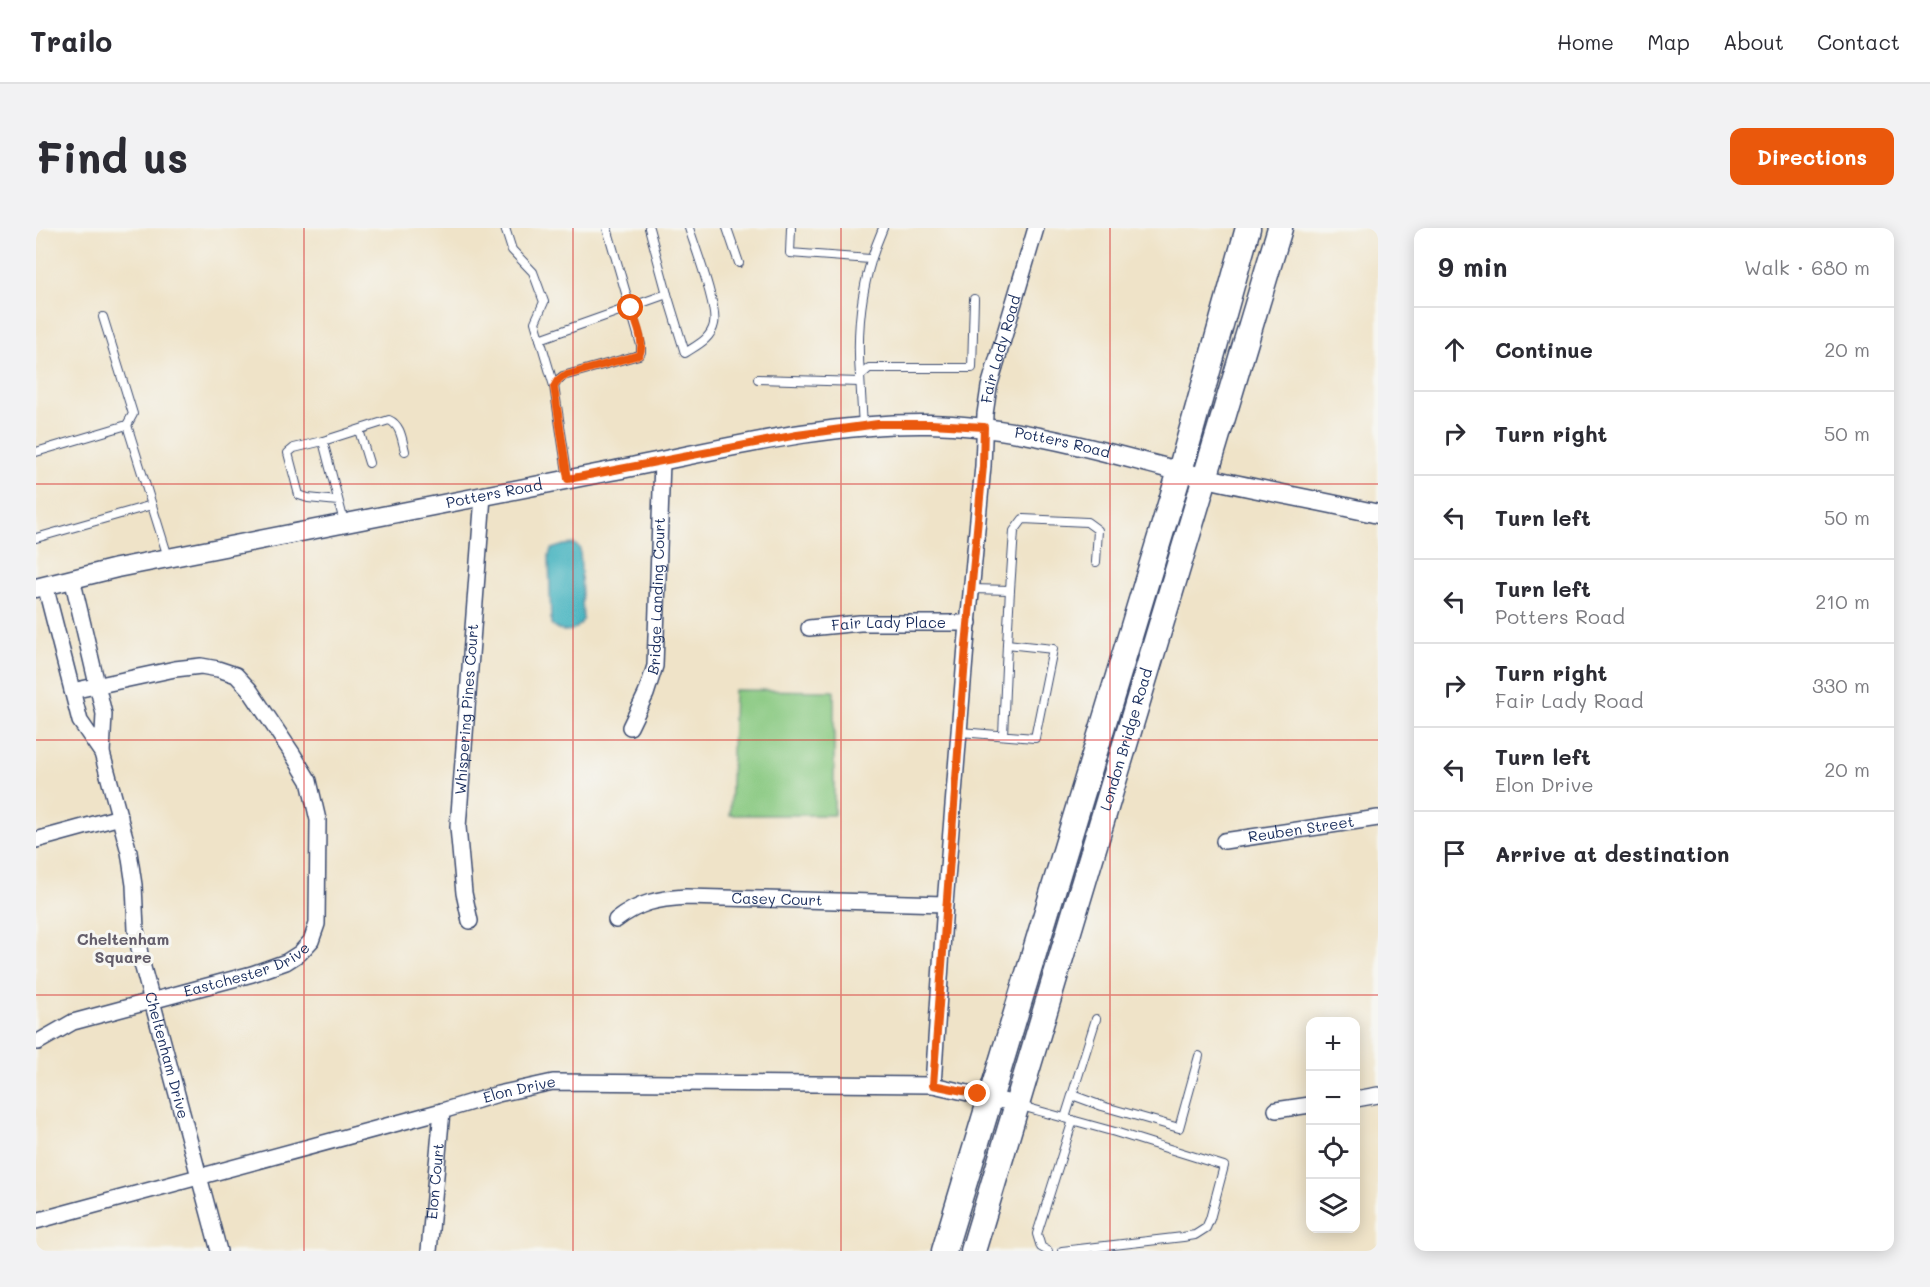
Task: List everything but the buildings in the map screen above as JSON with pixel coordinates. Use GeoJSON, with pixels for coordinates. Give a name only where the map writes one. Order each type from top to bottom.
{"type":"FeatureCollection","features":[{"type":"Feature","properties":{"kind":"main road","name":"London Bridge Road"},"geometry":{"type":"LineString","coordinates":[[944,1251],[1180,471],[1248,228]]}},
{"type":"Feature","properties":{"kind":"main road","name":"London Bridge Road"},"geometry":{"type":"LineString","coordinates":[[973,1251],[1207,478],[1280,228]]}},
{"type":"Feature","properties":{"kind":"street","name":"Fair Lady Road"},"geometry":{"type":"LineString","coordinates":[[933,1085],[945,904],[983,466],[984,427],[989,387],[1036,228]]}},
{"type":"Feature","properties":{"kind":"street","name":"Potters Road"},"geometry":{"type":"LineString","coordinates":[[40,586],[168,558],[568,479],[797,435],[878,424],[984,427],[1065,441],[1207,478],[1378,514]]}},
{"type":"Feature","properties":{"kind":"street","name":"Bridge Landing Court"},"geometry":{"type":"LineString","coordinates":[[630,727],[646,694],[655,666],[662,461]]}},
{"type":"Feature","properties":{"kind":"street","name":"Whispering Pines Court"},"geometry":{"type":"LineString","coordinates":[[470,921],[464,893],[458,827],[483,496]]}},
{"type":"Feature","properties":{"kind":"street","name":"Cheltenham Drive"},"geometry":{"type":"LineString","coordinates":[[72,578],[104,714],[102,753],[129,852],[141,960],[219,1251]]}},
{"type":"Feature","properties":{"kind":"street","name":"Cheltenham Drive"},"geometry":{"type":"LineString","coordinates":[[40,586],[80,721],[102,753]]}},
{"type":"Feature","properties":{"kind":"street","name":"Fair Lady Place"},"geometry":{"type":"LineString","coordinates":[[809,628],[860,622],[969,623]]}},
{"type":"Feature","properties":{"kind":"street","name":"Eastchester Drive"},"geometry":{"type":"LineString","coordinates":[[38,1041],[73,1022],[252,974],[286,962],[300,953],[311,941],[317,924],[319,846],[316,805],[309,781],[249,689],[236,675],[201,666],[175,669],[72,691]]}},
{"type":"Feature","properties":{"kind":"street"},"geometry":{"type":"LineString","coordinates":[[36,840],[120,817]]}},
{"type":"Feature","properties":{"kind":"street","name":"Reuben Street"},"geometry":{"type":"LineString","coordinates":[[1224,841],[1378,818]]}},
{"type":"Feature","properties":{"kind":"street","name":"Casey Court"},"geometry":{"type":"LineString","coordinates":[[616,920],[642,904],[660,899],[686,897],[945,904]]}},
{"type":"Feature","properties":{"kind":"street","name":"Elon Drive"},"geometry":{"type":"LineString","coordinates":[[36,1221],[498,1094],[553,1082],[933,1085],[1016,1104]]}},
{"type":"Feature","properties":{"kind":"street"},"geometry":{"type":"LineString","coordinates":[[1360,1098],[1378,1095]]}},
{"type":"Feature","properties":{"kind":"street"},"geometry":{"type":"LineString","coordinates":[[1276,1110],[1306,1106]]}},
{"type":"Feature","properties":{"kind":"street","name":"Elon Court"},"geometry":{"type":"LineString","coordinates":[[429,1251],[442,1111]]}},
{"type":"Feature","properties":{"kind":"lane"},"geometry":{"type":"LineString","coordinates":[[505,228],[512,250],[533,272],[544,302],[535,322],[554,387],[568,479]]}},
{"type":"Feature","properties":{"kind":"lane"},"geometry":{"type":"LineString","coordinates":[[554,387],[563,376],[639,355],[641,352],[642,345],[607,228]]}},
{"type":"Feature","properties":{"kind":"lane"},"geometry":{"type":"LineString","coordinates":[[649,228],[685,353],[706,339],[715,324],[713,305],[689,228]]}},
{"type":"Feature","properties":{"kind":"lane"},"geometry":{"type":"LineString","coordinates":[[727,228],[739,263]]}},
{"type":"Feature","properties":{"kind":"lane"},"geometry":{"type":"LineString","coordinates":[[790,228],[790,253],[870,259]]}},
{"type":"Feature","properties":{"kind":"lane"},"geometry":{"type":"LineString","coordinates":[[863,427],[858,353],[865,278],[883,228]]}},
{"type":"Feature","properties":{"kind":"lane"},"geometry":{"type":"LineString","coordinates":[[540,339],[667,294]]}},
{"type":"Feature","properties":{"kind":"lane"},"geometry":{"type":"LineString","coordinates":[[860,379],[869,368],[972,368],[974,299]]}},
{"type":"Feature","properties":{"kind":"lane"},"geometry":{"type":"LineString","coordinates":[[36,452],[127,425],[133,414],[103,317]]}},
{"type":"Feature","properties":{"kind":"lane"},"geometry":{"type":"LineString","coordinates":[[758,379],[860,379]]}},
{"type":"Feature","properties":{"kind":"lane"},"geometry":{"type":"LineString","coordinates":[[338,501],[299,495],[288,453],[294,448],[388,420],[394,422],[399,431],[405,451]]}},
{"type":"Feature","properties":{"kind":"lane"},"geometry":{"type":"LineString","coordinates":[[127,425],[168,558]]}},
{"type":"Feature","properties":{"kind":"lane"},"geometry":{"type":"LineString","coordinates":[[359,430],[369,463]]}},
{"type":"Feature","properties":{"kind":"lane"},"geometry":{"type":"LineString","coordinates":[[323,441],[345,523]]}},
{"type":"Feature","properties":{"kind":"lane"},"geometry":{"type":"LineString","coordinates":[[36,538],[152,505]]}},
{"type":"Feature","properties":{"kind":"lane"},"geometry":{"type":"LineString","coordinates":[[1003,735],[1014,531],[1023,519],[1087,522],[1098,530],[1096,562]]}},
{"type":"Feature","properties":{"kind":"lane"},"geometry":{"type":"LineString","coordinates":[[972,589],[1010,590]]}},
{"type":"Feature","properties":{"kind":"lane"},"geometry":{"type":"LineString","coordinates":[[960,732],[1035,738],[1053,649],[1007,644]]}},
{"type":"Feature","properties":{"kind":"lane"},"geometry":{"type":"LineString","coordinates":[[1048,1251],[1041,1247],[1037,1234],[1069,1119],[1072,1095],[1096,1019]]}},
{"type":"Feature","properties":{"kind":"lane"},"geometry":{"type":"LineString","coordinates":[[1072,1095],[1179,1128],[1199,1056]]}},
{"type":"Feature","properties":{"kind":"lane"},"geometry":{"type":"LineString","coordinates":[[1016,1104],[1224,1166],[1210,1219],[1201,1232],[1183,1237],[1062,1251]]}},
{"type":"Feature","properties":{"kind":"green space"},"geometry":{"type":"Polygon","coordinates":[[[734,690],[834,691],[834,815],[730,815],[734,690]]]}},
{"type":"Feature","properties":{"kind":"water"},"geometry":{"type":"Polygon","coordinates":[[[574,544],[580,548],[583,620],[577,628],[564,631],[551,624],[549,555],[551,549],[574,544]]]}},
{"type":"Feature","properties":{"kind":"district","name":"Cheltenham Square"},"geometry":{"type":"Point","coordinates":[123,948]}},
{"type":"Feature","properties":{"kind":"route"},"geometry":{"type":"LineString","coordinates":[[631,308],[642,345],[639,355],[563,376],[554,387],[568,479],[797,435],[878,424],[984,427],[983,466],[945,904],[933,1085],[978,1094]]}}]}
